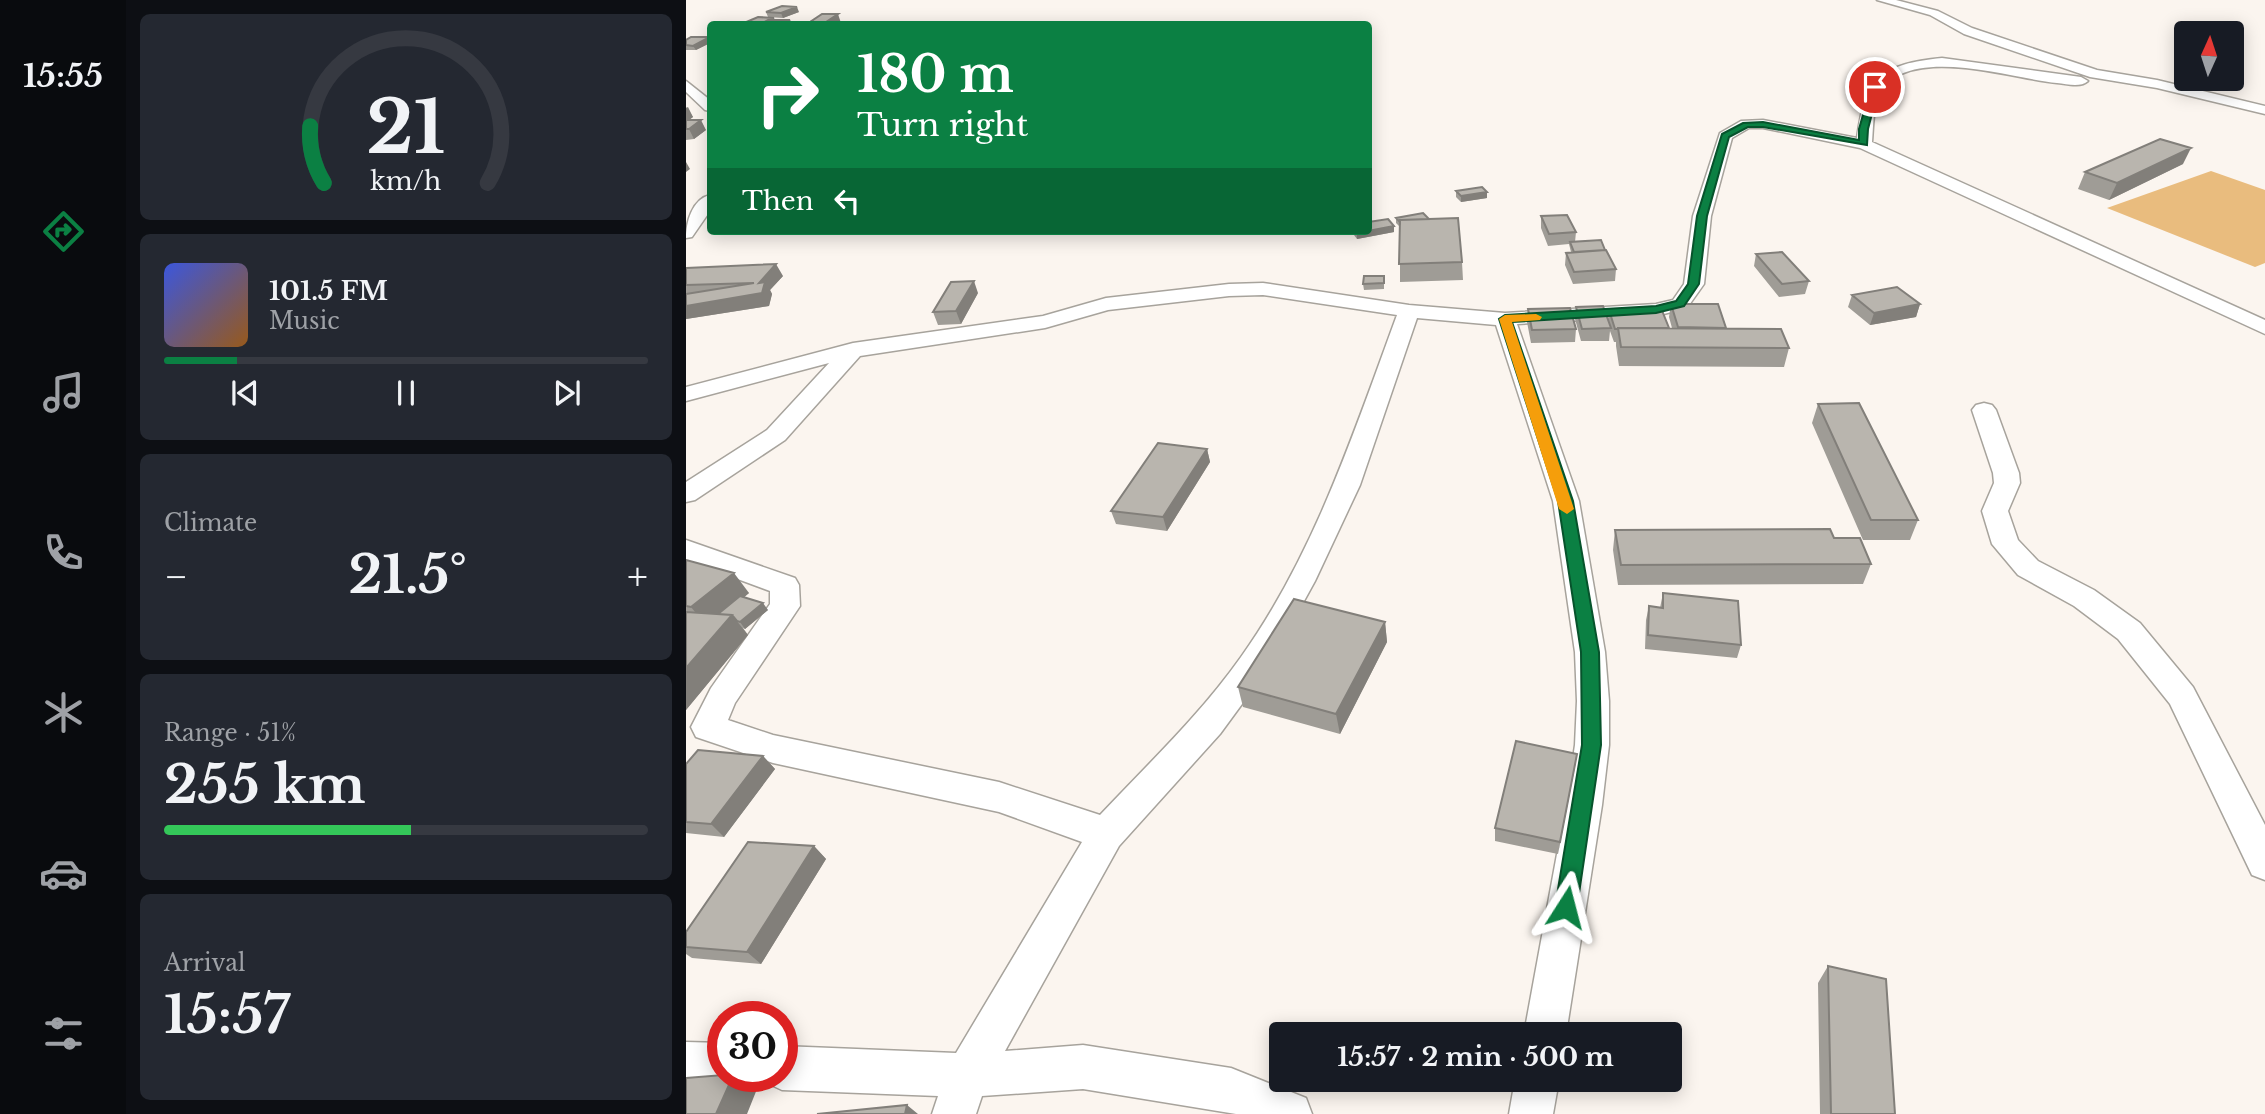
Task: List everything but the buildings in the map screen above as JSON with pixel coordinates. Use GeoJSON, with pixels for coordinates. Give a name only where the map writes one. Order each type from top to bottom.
{"type":"FeatureCollection","features":[{"type":"Feature","properties":{"kind":"street"},"geometry":{"type":"LineString","coordinates":[[1883,0],[1934,13],[1968,31],[2095,74],[2157,84],[2265,110]]}},
{"type":"Feature","properties":{"kind":"street"},"geometry":{"type":"LineString","coordinates":[[1864,144],[1863,129],[1875,87],[1891,73],[1913,63],[1948,61],[2070,81],[2081,81],[2095,74]]}},
{"type":"Feature","properties":{"kind":"street"},"geometry":{"type":"LineString","coordinates":[[686,85],[707,104]]}},
{"type":"Feature","properties":{"kind":"street"},"geometry":{"type":"LineString","coordinates":[[686,394],[853,350],[1045,322],[1106,304],[1228,290],[1263,289],[1409,311],[1505,319],[1656,310],[1680,304],[1693,284],[1702,216],[1725,136],[1746,124],[1763,124],[1864,144],[2265,328]]}},
{"type":"Feature","properties":{"kind":"street"},"geometry":{"type":"LineString","coordinates":[[686,233],[707,204]]}},
{"type":"Feature","properties":{"kind":"street"},"geometry":{"type":"LineString","coordinates":[[961,1094],[1106,834],[1208,724],[1253,665],[1301,580],[1347,485],[1409,311]]}},
{"type":"Feature","properties":{"kind":"street"},"geometry":{"type":"LineString","coordinates":[[1505,319],[1566,501],[1590,652],[1593,701],[1592,745],[1547,1022]]}},
{"type":"Feature","properties":{"kind":"street"},"geometry":{"type":"LineString","coordinates":[[686,494],[776,435],[853,350]]}},
{"type":"Feature","properties":{"kind":"street"},"geometry":{"type":"LineString","coordinates":[[1984,410],[2006,473],[2007,483],[1996,511],[2006,544],[2028,568],[2084,598],[2129,631],[2144,649],[2182,696],[2265,863]]}},
{"type":"Feature","properties":{"kind":"street"},"geometry":{"type":"LineString","coordinates":[[686,550],[785,585],[786,606],[722,698],[709,727],[774,749],[999,797],[1106,834]]}},
{"type":"Feature","properties":{"kind":"street"},"geometry":{"type":"LineString","coordinates":[[686,1064],[707,1065]]}},
{"type":"Feature","properties":{"kind":"street"},"geometry":{"type":"LineString","coordinates":[[798,1070],[961,1094],[1083,1067],[1231,1090],[1290,1114]]}},
{"type":"Feature","properties":{"kind":"street"},"geometry":{"type":"LineString","coordinates":[[1531,1114],[1535,1092]]}},
{"type":"Feature","properties":{"kind":"shaded area"},"geometry":{"type":"Polygon","coordinates":[[[2211,171],[2265,190],[2265,263],[2255,267],[2107,208],[2211,171]]]}},
{"type":"Feature","properties":{"kind":"slow traffic"},"geometry":{"type":"LineString","coordinates":[[1536,317],[1505,319],[1567,509]]}},
{"type":"Feature","properties":{"kind":"route"},"geometry":{"type":"LineString","coordinates":[[1566,907],[1592,745],[1590,652],[1566,501],[1505,319],[1656,310],[1680,304],[1690,294],[1693,284],[1702,216],[1725,136],[1746,124],[1763,124],[1864,144],[1863,129],[1875,87]]}}]}
